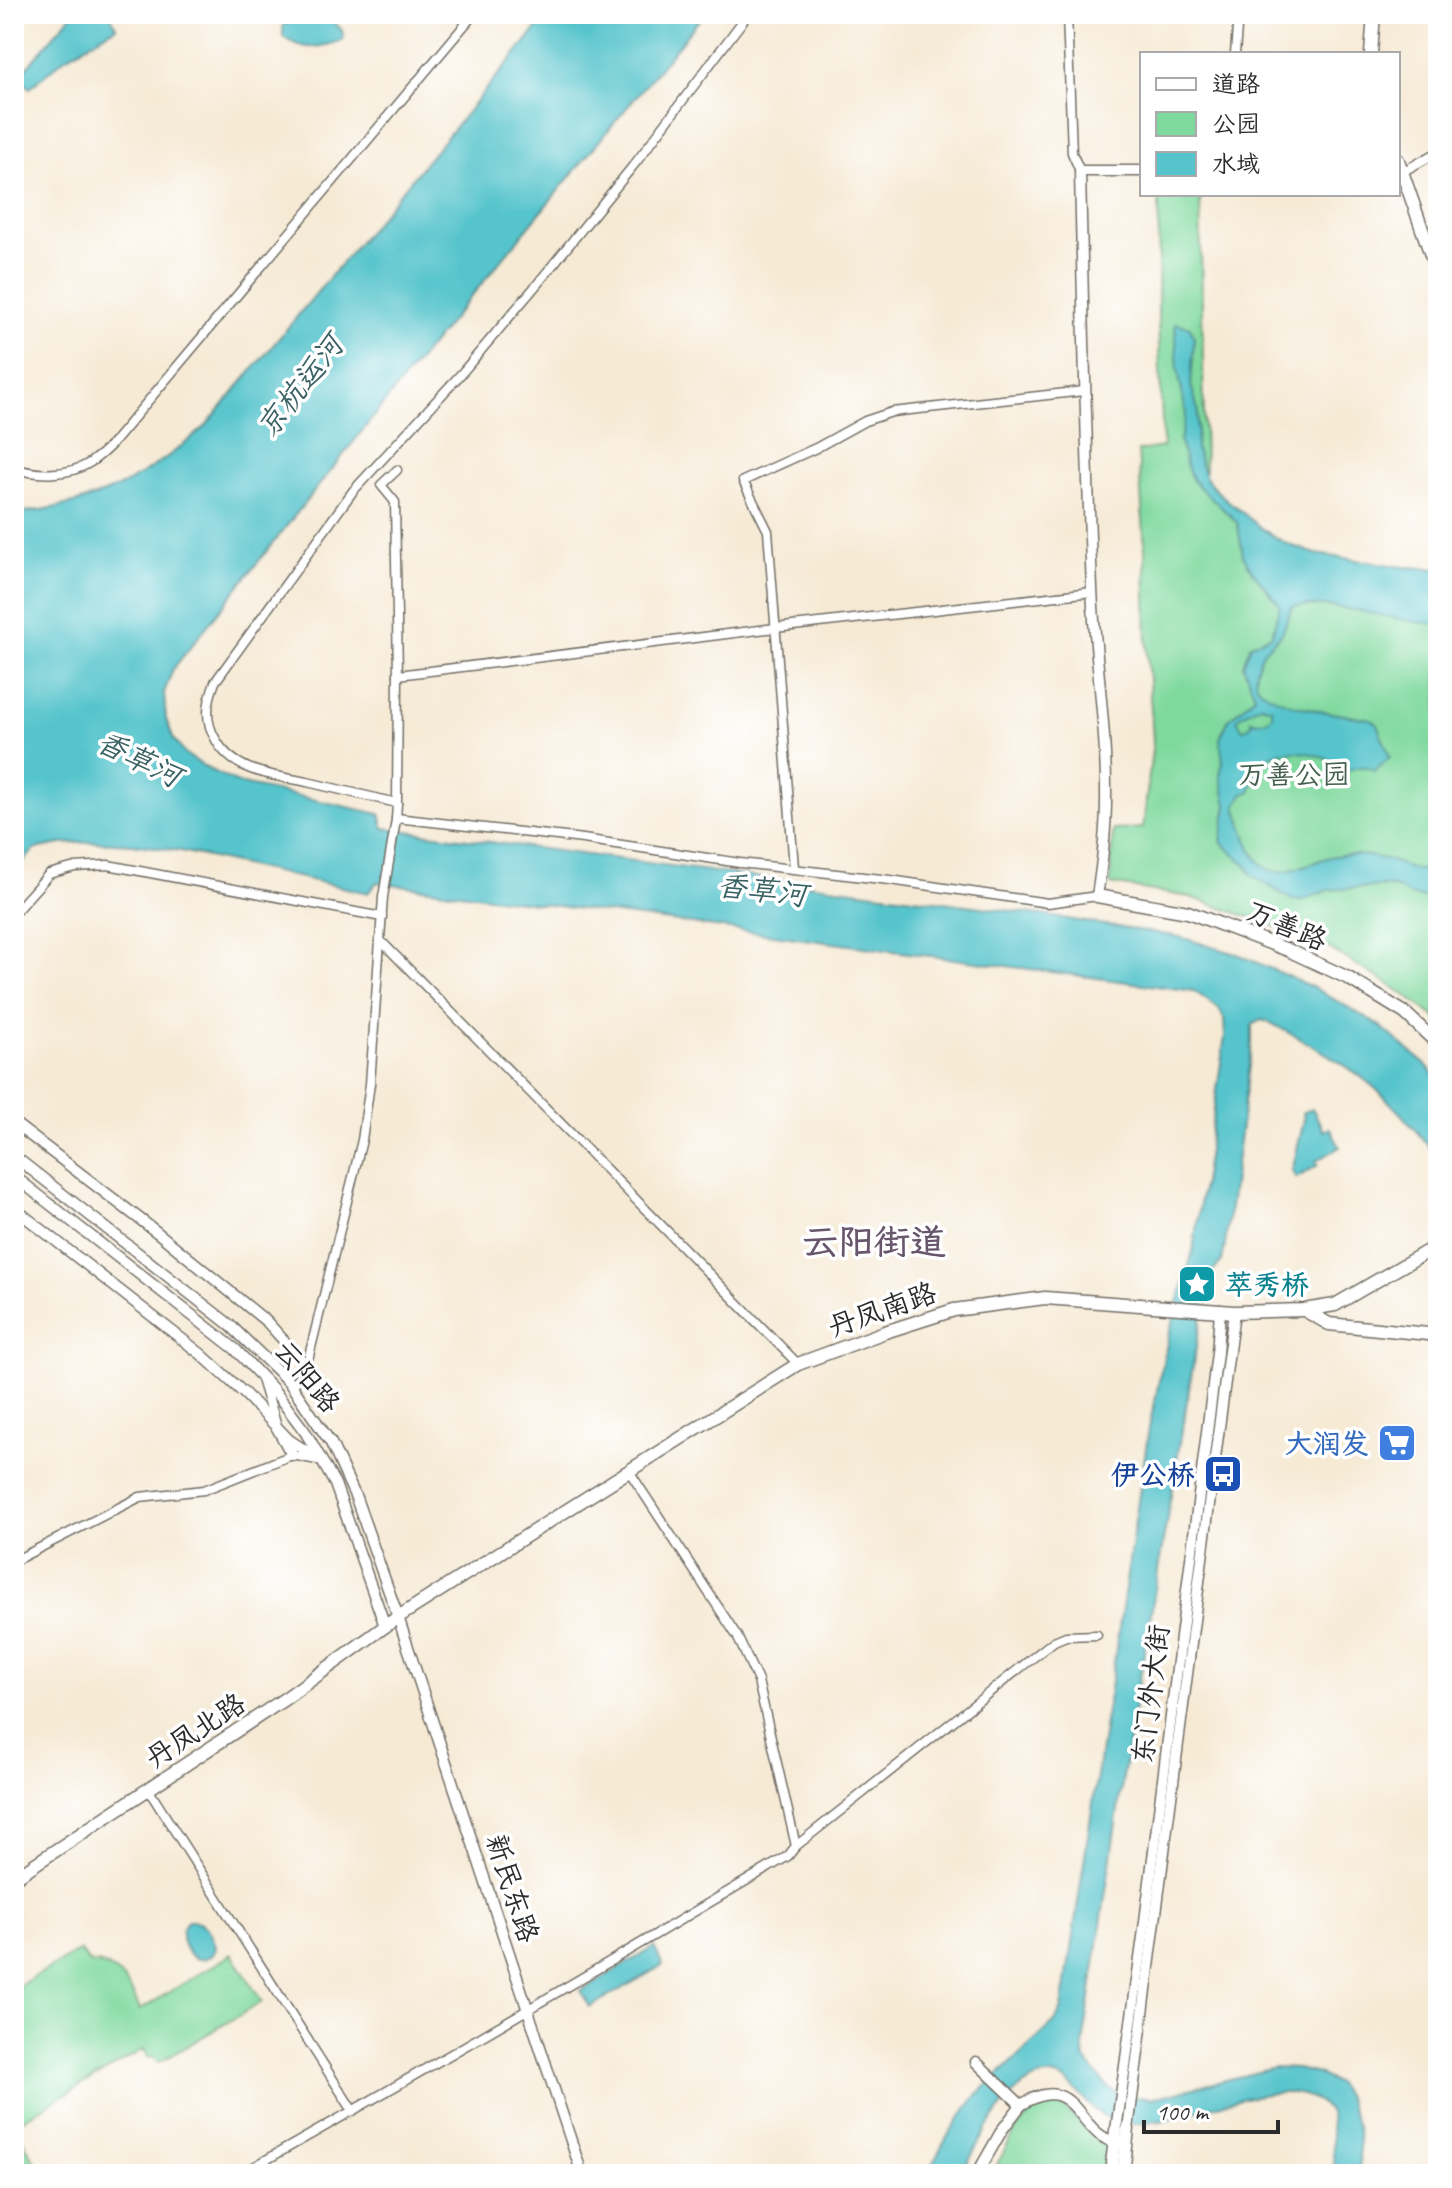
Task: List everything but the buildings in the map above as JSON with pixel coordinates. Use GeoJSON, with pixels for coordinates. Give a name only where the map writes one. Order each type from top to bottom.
{"type":"FeatureCollection","features":[{"type":"Feature","properties":{"kind":"main road"},"geometry":{"type":"LineString","coordinates":[[1371,52],[1374,14]]}},
{"type":"Feature","properties":{"kind":"main road"},"geometry":{"type":"LineString","coordinates":[[1400,171],[1438,275]]}},
{"type":"Feature","properties":{"kind":"main road","name":"万善路"},"geometry":{"type":"LineString","coordinates":[[1097,896],[1188,912],[1288,950],[1348,978],[1405,1013],[1438,1044]]}},
{"type":"Feature","properties":{"kind":"main road","name":"丹凤南路"},"geometry":{"type":"LineString","coordinates":[[398,1617],[798,1364],[885,1332],[954,1310],[1045,1298],[1234,1312],[1304,1310],[1335,1305],[1438,1245]]}},
{"type":"Feature","properties":{"kind":"main road"},"geometry":{"type":"LineString","coordinates":[[1304,1310],[1329,1324],[1438,1335]]}},
{"type":"Feature","properties":{"kind":"main road","name":"丹凤北路"},"geometry":{"type":"LineString","coordinates":[[14,1878],[286,1698],[398,1617]]}},
{"type":"Feature","properties":{"kind":"main road"},"geometry":{"type":"LineString","coordinates":[[1111,2174],[1121,2137]]}},
{"type":"Feature","properties":{"kind":"main road"},"geometry":{"type":"LineString","coordinates":[[1121,2137],[1123,2174]]}},
{"type":"Feature","properties":{"kind":"street"},"geometry":{"type":"LineString","coordinates":[[14,468],[51,473],[72,470],[88,464],[111,445],[474,14]]}},
{"type":"Feature","properties":{"kind":"street"},"geometry":{"type":"LineString","coordinates":[[397,803],[263,773],[235,763],[222,751],[207,721],[208,702],[215,682],[353,491],[461,374],[539,282],[637,161],[748,14]]}},
{"type":"Feature","properties":{"kind":"street"},"geometry":{"type":"LineString","coordinates":[[396,819],[583,839],[709,859],[890,880],[1048,903],[1097,896],[1106,799],[1092,592],[1080,171],[1072,153],[1067,14]]}},
{"type":"Feature","properties":{"kind":"street"},"geometry":{"type":"LineString","coordinates":[[1235,52],[1238,14]]}},
{"type":"Feature","properties":{"kind":"street"},"geometry":{"type":"LineString","coordinates":[[1400,168],[1438,152]]}},
{"type":"Feature","properties":{"kind":"street"},"geometry":{"type":"LineString","coordinates":[[1080,171],[1140,171]]}},
{"type":"Feature","properties":{"kind":"street"},"geometry":{"type":"LineString","coordinates":[[794,868],[768,531],[743,481],[816,448],[865,421],[892,412],[1084,391]]}},
{"type":"Feature","properties":{"kind":"street"},"geometry":{"type":"LineString","coordinates":[[293,1387],[309,1356],[362,1140],[370,1084],[383,897],[397,803],[395,502],[381,485],[397,470]]}},
{"type":"Feature","properties":{"kind":"street"},"geometry":{"type":"LineString","coordinates":[[398,675],[1092,592]]}},
{"type":"Feature","properties":{"kind":"street"},"geometry":{"type":"LineString","coordinates":[[14,913],[49,874],[75,867],[108,865],[382,917]]}},
{"type":"Feature","properties":{"kind":"street"},"geometry":{"type":"LineString","coordinates":[[380,940],[798,1364]]}},
{"type":"Feature","properties":{"kind":"street"},"geometry":{"type":"LineString","coordinates":[[14,1123],[158,1233],[267,1322],[305,1364]]}},
{"type":"Feature","properties":{"kind":"street","name":"云阳路"},"geometry":{"type":"LineString","coordinates":[[14,1156],[230,1325],[293,1387],[331,1443],[356,1498],[398,1617]]}},
{"type":"Feature","properties":{"kind":"street","name":"云阳路"},"geometry":{"type":"LineString","coordinates":[[14,1176],[235,1349],[273,1389],[306,1433],[335,1484],[385,1626]]}},
{"type":"Feature","properties":{"kind":"street"},"geometry":{"type":"LineString","coordinates":[[14,1208],[201,1354],[289,1440],[321,1461]]}},
{"type":"Feature","properties":{"kind":"street","name":"东门外大街"},"geometry":{"type":"LineString","coordinates":[[1128,2084],[1220,1310]]}},
{"type":"Feature","properties":{"kind":"street","name":"东门外大街"},"geometry":{"type":"LineString","coordinates":[[1128,2084],[1234,1312]]}},
{"type":"Feature","properties":{"kind":"street"},"geometry":{"type":"LineString","coordinates":[[261,1377],[276,1426],[292,1455]]}},
{"type":"Feature","properties":{"kind":"street"},"geometry":{"type":"LineString","coordinates":[[14,1561],[140,1497],[204,1490],[292,1455],[321,1461]]}},
{"type":"Feature","properties":{"kind":"street"},"geometry":{"type":"LineString","coordinates":[[629,1471],[737,1636],[758,1681],[796,1846]]}},
{"type":"Feature","properties":{"kind":"street","name":"新民东路"},"geometry":{"type":"LineString","coordinates":[[398,1617],[582,2174]]}},
{"type":"Feature","properties":{"kind":"street"},"geometry":{"type":"LineString","coordinates":[[241,2174],[586,1977],[788,1856],[796,1846],[1054,1641],[1066,1636],[1097,1635]]}},
{"type":"Feature","properties":{"kind":"street"},"geometry":{"type":"LineString","coordinates":[[148,1789],[353,2111]]}},
{"type":"Feature","properties":{"kind":"street"},"geometry":{"type":"LineString","coordinates":[[976,2062],[1020,2104]]}},
{"type":"Feature","properties":{"kind":"street"},"geometry":{"type":"LineString","coordinates":[[977,2174],[1020,2104],[1048,2092],[1059,2094],[1102,2137],[1121,2137],[1128,2084]]}},
{"type":"Feature","properties":{"kind":"green space","name":"万善公园"},"geometry":{"type":"Polygon","coordinates":[[[1159,196],[1200,196],[1205,476],[1244,516],[1267,534],[1291,546],[1343,560],[1438,569],[1438,1019],[1397,989],[1325,946],[1190,897],[1110,884],[1113,830],[1143,828],[1153,741],[1138,451],[1163,447],[1158,318],[1159,196]]]}},
{"type":"Feature","properties":{"kind":"green space"},"geometry":{"type":"Polygon","coordinates":[[[80,1951],[90,1963],[116,1972],[132,1992],[140,2010],[232,1954],[262,2002],[158,2063],[153,2056],[149,2058],[144,2049],[14,2124],[14,1988],[80,1951]]]}},
{"type":"Feature","properties":{"kind":"green space"},"geometry":{"type":"Polygon","coordinates":[[[1058,2102],[1106,2147],[1101,2174],[992,2174],[1016,2129],[1038,2106],[1058,2102]]]}},
{"type":"Feature","properties":{"kind":"green space"},"geometry":{"type":"Polygon","coordinates":[[[16,2128],[42,2174],[14,2174],[16,2128]]]}},
{"type":"Feature","properties":{"kind":"water"},"geometry":{"type":"Polygon","coordinates":[[[72,14],[110,14],[116,27],[65,58],[30,88],[18,78],[72,14]]]}},
{"type":"Feature","properties":{"kind":"water"},"geometry":{"type":"Polygon","coordinates":[[[315,14],[339,27],[343,40],[305,47],[283,37],[283,25],[298,17],[315,14]]]}},
{"type":"Feature","properties":{"kind":"water"},"geometry":{"type":"Polygon","coordinates":[[[549,14],[704,14],[413,367],[173,669],[164,693],[166,719],[173,738],[185,754],[238,783],[380,814],[384,828],[1049,916],[1180,937],[1240,955],[1314,988],[1379,1025],[1438,1079],[1438,1157],[1392,1104],[1350,1069],[1269,1022],[1261,1020],[1252,1025],[1225,1245],[1222,1261],[1210,1275],[1198,1336],[1121,1789],[1083,2045],[1085,2059],[1092,2069],[1108,2087],[1122,2096],[1153,2098],[1274,2068],[1318,2074],[1337,2084],[1347,2098],[1358,2130],[1360,2174],[1335,2174],[1330,2115],[1317,2101],[1298,2094],[1275,2093],[1250,2097],[1159,2121],[1131,2123],[1105,2117],[1068,2083],[1051,2076],[1027,2083],[1015,2092],[994,2118],[961,2174],[927,2174],[950,2132],[977,2095],[1055,2022],[1062,2009],[1149,1428],[1169,1334],[1193,1251],[1225,1036],[1224,1019],[1219,1009],[1194,991],[377,882],[368,893],[181,851],[133,844],[94,842],[40,848],[34,850],[14,872],[14,513],[70,504],[117,487],[161,462],[205,427],[549,14]]]}},
{"type":"Feature","properties":{"kind":"water"},"geometry":{"type":"Polygon","coordinates":[[[1175,323],[1190,327],[1194,338],[1191,385],[1198,410],[1196,449],[1205,476],[1213,488],[1262,529],[1289,545],[1316,554],[1438,569],[1438,624],[1329,606],[1292,607],[1282,633],[1260,659],[1256,682],[1263,691],[1290,704],[1371,719],[1377,724],[1390,757],[1375,771],[1361,767],[1347,771],[1331,761],[1306,753],[1286,752],[1269,757],[1261,766],[1250,792],[1243,794],[1236,806],[1252,851],[1263,866],[1277,872],[1348,855],[1379,858],[1418,870],[1438,869],[1438,893],[1423,898],[1384,886],[1328,890],[1303,900],[1292,900],[1252,875],[1247,866],[1221,842],[1227,805],[1220,774],[1223,762],[1220,738],[1229,719],[1255,696],[1243,665],[1251,644],[1272,635],[1280,605],[1243,555],[1237,522],[1193,481],[1180,441],[1186,414],[1178,370],[1175,323]],[[1260,705],[1237,719],[1243,730],[1252,725],[1251,720],[1268,720],[1272,708],[1260,705]]]}},
{"type":"Feature","properties":{"kind":"water"},"geometry":{"type":"Polygon","coordinates":[[[1312,1108],[1324,1131],[1330,1128],[1340,1147],[1296,1178],[1292,1171],[1304,1120],[1303,1112],[1312,1108]]]}},
{"type":"Feature","properties":{"kind":"water"},"geometry":{"type":"Polygon","coordinates":[[[189,1920],[204,1926],[211,1935],[215,1951],[207,1958],[192,1956],[183,1942],[184,1926],[189,1920]]]}},
{"type":"Feature","properties":{"kind":"water"},"geometry":{"type":"Polygon","coordinates":[[[654,1947],[663,1965],[590,2007],[581,1991],[654,1947]]]}},
{"type":"Feature","properties":{"kind":"place","name":"萃秀桥"},"geometry":{"type":"Point","coordinates":[1197,1284]}},
{"type":"Feature","properties":{"kind":"place","name":"大润发"},"geometry":{"type":"Point","coordinates":[1397,1443]}},
{"type":"Feature","properties":{"kind":"place","name":"伊公桥"},"geometry":{"type":"Point","coordinates":[1223,1474]}},
{"type":"Feature","properties":{"kind":"district","name":"云阳街道"},"geometry":{"type":"Point","coordinates":[874,1241]}},
{"type":"Feature","properties":{"kind":"water label","name":"京杭运河"},"geometry":{"type":"Point","coordinates":[300,386]}},
{"type":"Feature","properties":{"kind":"water label","name":"香草河"},"geometry":{"type":"Point","coordinates":[139,759]}},
{"type":"Feature","properties":{"kind":"water label","name":"香草河"},"geometry":{"type":"Point","coordinates":[762,890]}}]}
